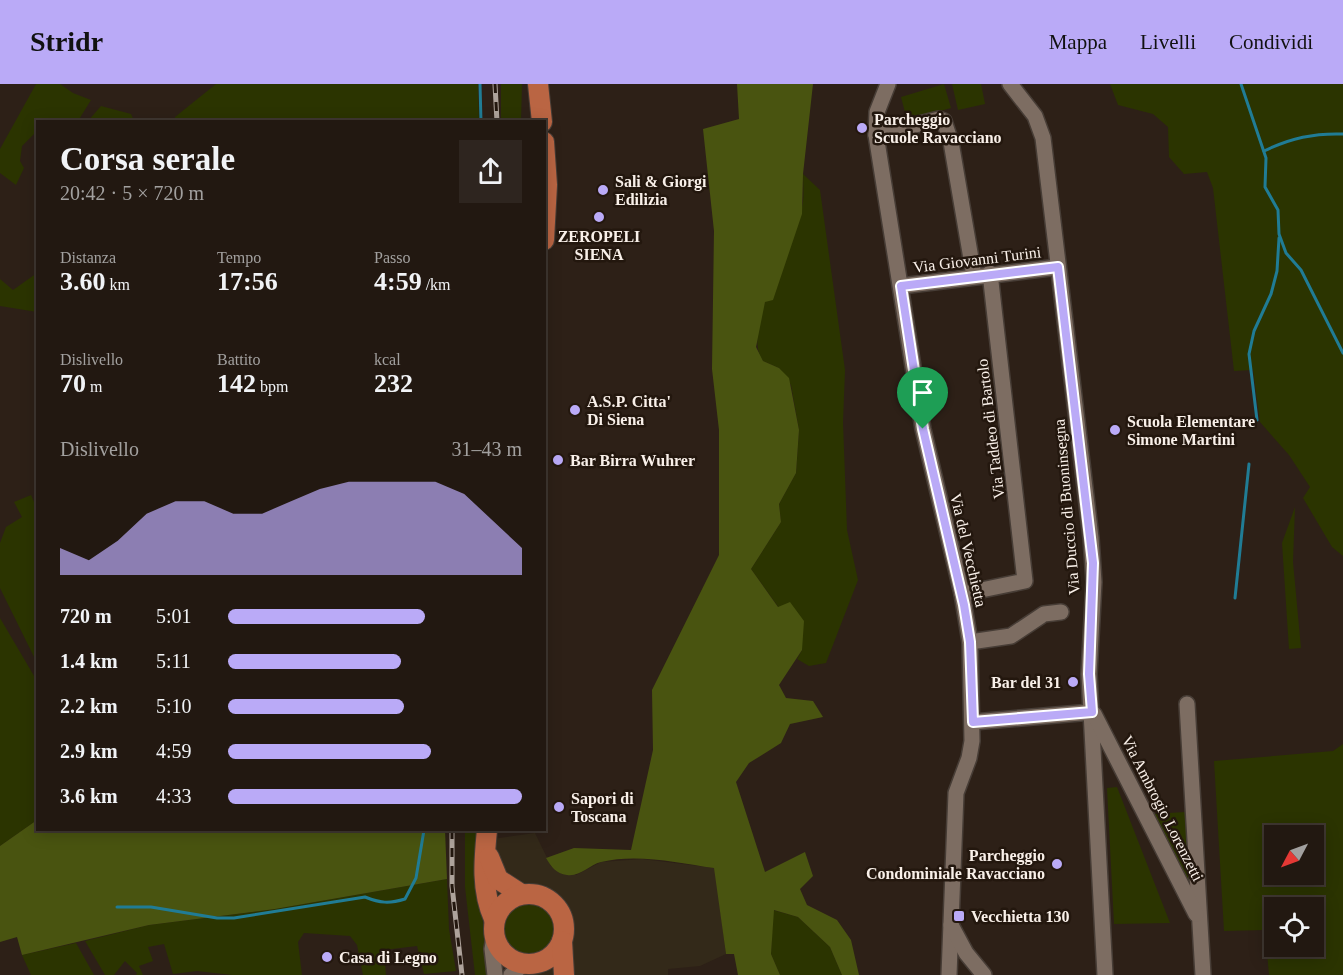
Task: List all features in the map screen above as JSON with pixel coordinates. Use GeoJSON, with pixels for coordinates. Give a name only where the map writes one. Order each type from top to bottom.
{"type":"FeatureCollection","features":[{"type":"Feature","properties":{"kind":"main road"},"geometry":{"type":"LineString","coordinates":[[538,84],[542,120]]}},
{"type":"Feature","properties":{"kind":"main road"},"geometry":{"type":"LineString","coordinates":[[546,170],[546,203]]}},
{"type":"Feature","properties":{"kind":"main road"},"geometry":{"type":"LineString","coordinates":[[487,836],[495,875],[504,885],[521,894],[540,895],[558,909],[564,926],[562,941],[564,975]]}},
{"type":"Feature","properties":{"kind":"main road"},"geometry":{"type":"LineString","coordinates":[[487,836],[484,873],[488,905],[494,928],[505,954],[528,970],[550,956],[562,941]]}},
{"type":"Feature","properties":{"kind":"main road"},"geometry":{"type":"LineString","coordinates":[[494,928],[504,903],[521,894]]}},
{"type":"Feature","properties":{"kind":"street"},"geometry":{"type":"LineString","coordinates":[[888,84],[877,112],[876,135],[939,119],[944,121],[951,142],[974,276]]}},
{"type":"Feature","properties":{"kind":"street","name":"Via Duccio di Buoninsegna"},"geometry":{"type":"LineString","coordinates":[[1010,84],[1032,111],[1042,134],[1093,563],[1089,674],[1106,975]]}},
{"type":"Feature","properties":{"kind":"street","name":"Via del Vecchietta"},"geometry":{"type":"LineString","coordinates":[[876,135],[923,429],[962,594],[970,642],[973,722],[969,758],[956,793],[949,975]]}},
{"type":"Feature","properties":{"kind":"street","name":"Via Giovanni Turini"},"geometry":{"type":"LineString","coordinates":[[901,286],[990,273],[1058,267]]}},
{"type":"Feature","properties":{"kind":"street","name":"Via Taddeo di Bartolo"},"geometry":{"type":"LineString","coordinates":[[962,594],[1025,581],[990,273]]}},
{"type":"Feature","properties":{"kind":"street"},"geometry":{"type":"LineString","coordinates":[[970,642],[1011,636],[1044,614],[1061,612]]}},
{"type":"Feature","properties":{"kind":"street"},"geometry":{"type":"LineString","coordinates":[[1187,704],[1203,975]]}},
{"type":"Feature","properties":{"kind":"street"},"geometry":{"type":"LineString","coordinates":[[973,722],[1092,712]]}},
{"type":"Feature","properties":{"kind":"street","name":"Via Ambrogio Lorenzetti"},"geometry":{"type":"LineString","coordinates":[[1092,712],[1200,921]]}},
{"type":"Feature","properties":{"kind":"street"},"geometry":{"type":"LineString","coordinates":[[950,924],[968,956],[984,975]]}},
{"type":"Feature","properties":{"kind":"street"},"geometry":{"type":"LineString","coordinates":[[494,928],[492,949],[495,975]]}},
{"type":"Feature","properties":{"kind":"shaded area"},"geometry":{"type":"Polygon","coordinates":[[[535,833],[551,866],[576,875],[601,862],[642,859],[715,868],[726,954],[700,966],[668,969],[668,975],[524,975],[497,962],[484,942],[478,841],[535,833]]]}},
{"type":"Feature","properties":{"kind":"green space"},"geometry":{"type":"Polygon","coordinates":[[[36,84],[60,84],[73,93],[91,100],[79,120],[36,120],[36,132],[22,146],[20,161],[24,168],[16,185],[0,173],[0,149],[36,84]]]}},
{"type":"Feature","properties":{"kind":"green space"},"geometry":{"type":"Polygon","coordinates":[[[216,84],[478,84],[479,120],[175,120],[175,117],[216,84]]]}},
{"type":"Feature","properties":{"kind":"green space"},"geometry":{"type":"Polygon","coordinates":[[[501,84],[522,84],[521,120],[501,120],[501,84]]]}},
{"type":"Feature","properties":{"kind":"green space"},"geometry":{"type":"Polygon","coordinates":[[[737,84],[813,84],[803,174],[802,214],[773,300],[765,302],[756,347],[763,361],[779,368],[789,378],[799,430],[796,473],[779,504],[781,522],[751,569],[778,607],[790,602],[804,621],[802,650],[779,685],[786,698],[813,701],[823,717],[790,724],[781,743],[749,763],[736,782],[765,872],[805,852],[813,876],[800,889],[807,905],[837,920],[851,940],[859,975],[842,975],[830,947],[798,917],[774,910],[771,954],[780,975],[738,975],[734,954],[726,954],[714,868],[629,858],[601,862],[580,873],[567,875],[552,867],[546,858],[574,848],[631,850],[653,750],[652,690],[719,555],[719,430],[712,369],[714,231],[703,129],[739,119],[737,84]]]}},
{"type":"Feature","properties":{"kind":"green space"},"geometry":{"type":"Polygon","coordinates":[[[944,84],[951,108],[907,120],[901,97],[944,84]]]}},
{"type":"Feature","properties":{"kind":"green space"},"geometry":{"type":"Polygon","coordinates":[[[952,84],[981,84],[985,104],[958,110],[952,84]]]}},
{"type":"Feature","properties":{"kind":"green space"},"geometry":{"type":"Polygon","coordinates":[[[1110,84],[1343,84],[1343,556],[1332,547],[1303,498],[1310,487],[1289,455],[1260,422],[1253,370],[1234,371],[1213,188],[1207,172],[1184,174],[1169,157],[1168,127],[1153,114],[1118,105],[1110,84]]]}},
{"type":"Feature","properties":{"kind":"green space"},"geometry":{"type":"Polygon","coordinates":[[[101,106],[131,114],[134,120],[89,120],[101,106]]]}},
{"type":"Feature","properties":{"kind":"green space"},"geometry":{"type":"Polygon","coordinates":[[[803,174],[820,190],[845,370],[843,422],[847,530],[858,580],[826,663],[809,666],[797,659],[802,650],[779,608],[751,569],[781,522],[779,504],[796,473],[799,430],[791,385],[779,368],[763,361],[758,346],[758,327],[772,283],[799,218],[803,202],[803,174]]]}},
{"type":"Feature","properties":{"kind":"green space"},"geometry":{"type":"Polygon","coordinates":[[[36,274],[36,312],[0,306],[0,279],[13,290],[36,274]]]}},
{"type":"Feature","properties":{"kind":"green space"},"geometry":{"type":"Polygon","coordinates":[[[31,495],[36,506],[36,661],[0,588],[0,543],[6,527],[22,517],[14,502],[31,495]]]}},
{"type":"Feature","properties":{"kind":"green space"},"geometry":{"type":"Polygon","coordinates":[[[1295,507],[1293,562],[1301,648],[1289,649],[1282,543],[1295,507]]]}},
{"type":"Feature","properties":{"kind":"green space"},"geometry":{"type":"Polygon","coordinates":[[[0,618],[36,679],[36,821],[0,846],[0,618]]]}},
{"type":"Feature","properties":{"kind":"green space"},"geometry":{"type":"Polygon","coordinates":[[[1343,744],[1343,975],[1269,975],[1267,957],[1324,957],[1324,897],[1264,897],[1264,930],[1224,931],[1214,761],[1333,751],[1343,744]]]}},
{"type":"Feature","properties":{"kind":"green space"},"geometry":{"type":"Polygon","coordinates":[[[1117,787],[1170,923],[1114,924],[1107,788],[1117,787]]]}},
{"type":"Feature","properties":{"kind":"green space"},"geometry":{"type":"Polygon","coordinates":[[[1185,812],[1190,890],[1153,814],[1185,812]]]}},
{"type":"Feature","properties":{"kind":"green space"},"geometry":{"type":"Polygon","coordinates":[[[36,821],[36,831],[445,831],[447,879],[275,909],[149,925],[22,955],[17,937],[0,942],[0,846],[36,821]]]}},
{"type":"Feature","properties":{"kind":"green space"},"geometry":{"type":"Polygon","coordinates":[[[465,831],[479,831],[478,860],[487,975],[475,975],[465,887],[465,831]]]}},
{"type":"Feature","properties":{"kind":"green space"},"geometry":{"type":"Polygon","coordinates":[[[447,879],[449,929],[456,971],[424,974],[417,946],[384,950],[386,975],[363,975],[357,945],[350,936],[304,933],[298,942],[302,975],[232,975],[197,971],[173,974],[164,944],[148,947],[153,961],[139,966],[143,975],[136,975],[137,973],[125,961],[114,975],[105,975],[85,941],[149,925],[275,909],[447,879]]]}},
{"type":"Feature","properties":{"kind":"green space"},"geometry":{"type":"Polygon","coordinates":[[[529,899],[540,901],[553,912],[558,928],[556,939],[545,952],[529,957],[518,955],[505,944],[500,928],[502,917],[513,904],[529,899]]]}},
{"type":"Feature","properties":{"kind":"green space"},"geometry":{"type":"Polygon","coordinates":[[[773,910],[798,917],[830,947],[842,975],[780,975],[771,954],[773,910]]]}},
{"type":"Feature","properties":{"kind":"green space"},"geometry":{"type":"Polygon","coordinates":[[[76,943],[94,975],[31,975],[22,955],[76,943]]]}},
{"type":"Feature","properties":{"kind":"waterway"},"geometry":{"type":"LineString","coordinates":[[480,84],[481,120]]}},
{"type":"Feature","properties":{"kind":"waterway"},"geometry":{"type":"LineString","coordinates":[[1241,84],[1266,158],[1265,187],[1278,210],[1279,234],[1286,253],[1301,270],[1343,353]]}},
{"type":"Feature","properties":{"kind":"waterway"},"geometry":{"type":"LineString","coordinates":[[1264,151],[1303,137],[1343,134]]}},
{"type":"Feature","properties":{"kind":"waterway"},"geometry":{"type":"LineString","coordinates":[[1257,420],[1249,354],[1254,331],[1271,294],[1277,271],[1279,238]]}},
{"type":"Feature","properties":{"kind":"waterway"},"geometry":{"type":"LineString","coordinates":[[1235,598],[1249,464]]}},
{"type":"Feature","properties":{"kind":"waterway"},"geometry":{"type":"LineString","coordinates":[[117,907],[151,907],[217,918],[234,918],[365,897],[375,901],[399,901],[405,899],[416,878],[424,831]]}},
{"type":"Feature","properties":{"kind":"railway"},"geometry":{"type":"LineString","coordinates":[[495,84],[497,120]]}},
{"type":"Feature","properties":{"kind":"railway"},"geometry":{"type":"LineString","coordinates":[[452,831],[452,886],[462,975]]}},
{"type":"Feature","properties":{"kind":"place","name":"Parcheggio Scuole Ravacciano"},"geometry":{"type":"Point","coordinates":[862,128]}},
{"type":"Feature","properties":{"kind":"place","name":"Sali & Giorgi Edilizia"},"geometry":{"type":"Point","coordinates":[603,190]}},
{"type":"Feature","properties":{"kind":"place","name":"ZEROPELI SIENA"},"geometry":{"type":"Point","coordinates":[599,217]}},
{"type":"Feature","properties":{"kind":"place","name":"A.S.P. Citta' Di Siena"},"geometry":{"type":"Point","coordinates":[575,410]}},
{"type":"Feature","properties":{"kind":"place","name":"Scuola Elementare Simone Martini"},"geometry":{"type":"Point","coordinates":[1115,430]}},
{"type":"Feature","properties":{"kind":"place","name":"Bar Birra Wuhrer"},"geometry":{"type":"Point","coordinates":[558,460]}},
{"type":"Feature","properties":{"kind":"place","name":"Bar del 31"},"geometry":{"type":"Point","coordinates":[1073,682]}},
{"type":"Feature","properties":{"kind":"place","name":"Sapori di Toscana"},"geometry":{"type":"Point","coordinates":[559,807]}},
{"type":"Feature","properties":{"kind":"place","name":"Parcheggio Condominiale Ravacciano"},"geometry":{"type":"Point","coordinates":[1057,864]}},
{"type":"Feature","properties":{"kind":"place","name":"Vecchietta 130"},"geometry":{"type":"Point","coordinates":[959,916]}},
{"type":"Feature","properties":{"kind":"place","name":"Casa di Legno"},"geometry":{"type":"Point","coordinates":[327,957]}},
{"type":"Feature","properties":{"kind":"route"},"geometry":{"type":"LineString","coordinates":[[1058,267],[1093,563],[1089,674],[1092,712],[973,722],[970,642],[964,605],[923,429],[901,286],[990,273],[1058,267]]}}]}
